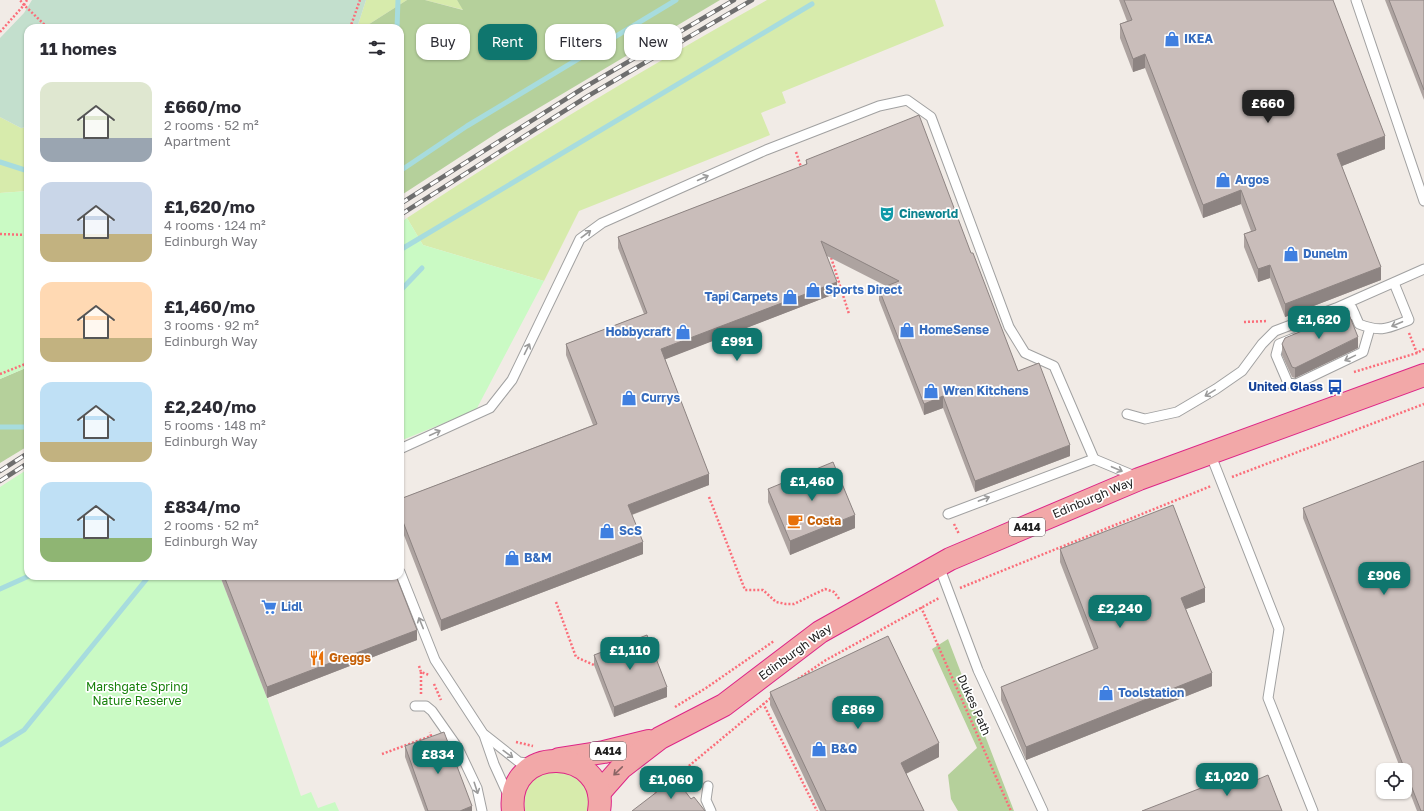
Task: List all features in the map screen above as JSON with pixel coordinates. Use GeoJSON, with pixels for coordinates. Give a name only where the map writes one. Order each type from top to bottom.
{"type":"FeatureCollection","features":[{"type":"Feature","properties":{"kind":"highway","name":"Edinburgh Way"},"geometry":{"type":"LineString","coordinates":[[599,802],[621,768],[660,738],[724,705],[820,632],[938,566],[958,556],[1139,479],[1424,375]]}},
{"type":"Feature","properties":{"kind":"highway","name":"Edinburgh Way"},"geometry":{"type":"LineString","coordinates":[[546,762],[604,752],[660,738]]}},
{"type":"Feature","properties":{"kind":"highway"},"geometry":{"type":"LineString","coordinates":[[513,808],[514,790],[518,781],[527,770],[546,762],[577,765],[588,773],[599,802]]}},
{"type":"Feature","properties":{"kind":"lane"},"geometry":{"type":"LineString","coordinates":[[1356,0],[1424,201]]}},
{"type":"Feature","properties":{"kind":"lane"},"geometry":{"type":"LineString","coordinates":[[404,447],[490,408],[512,380],[580,239],[602,223],[792,140],[879,106],[907,100],[931,117],[1009,327],[1025,353],[1054,366],[1094,459],[1139,479]]}},
{"type":"Feature","properties":{"kind":"lane"},"geometry":{"type":"LineString","coordinates":[[1127,414],[1146,419],[1177,412],[1242,371],[1262,344],[1276,331],[1349,303],[1424,269]]}},
{"type":"Feature","properties":{"kind":"lane"},"geometry":{"type":"LineString","coordinates":[[1349,303],[1359,324],[1374,330],[1390,328],[1410,320],[1394,283]]}},
{"type":"Feature","properties":{"kind":"lane"},"geometry":{"type":"LineString","coordinates":[[1327,324],[1354,313]]}},
{"type":"Feature","properties":{"kind":"lane"},"geometry":{"type":"LineString","coordinates":[[1300,336],[1279,344],[1276,355],[1288,383],[1296,384],[1363,352],[1370,328]]}},
{"type":"Feature","properties":{"kind":"lane"},"geometry":{"type":"LineString","coordinates":[[1210,453],[1279,629],[1268,698],[1313,811]]}},
{"type":"Feature","properties":{"kind":"lane"},"geometry":{"type":"LineString","coordinates":[[948,514],[1094,459]]}},
{"type":"Feature","properties":{"kind":"lane"},"geometry":{"type":"LineString","coordinates":[[938,566],[978,670],[1043,811]]}},
{"type":"Feature","properties":{"kind":"lane"},"geometry":{"type":"LineString","coordinates":[[403,580],[435,660],[484,735],[494,764],[513,808]]}},
{"type":"Feature","properties":{"kind":"lane"},"geometry":{"type":"LineString","coordinates":[[419,706],[426,706],[432,711],[458,748],[477,788],[482,811]]}},
{"type":"Feature","properties":{"kind":"lane"},"geometry":{"type":"LineString","coordinates":[[484,735],[519,762],[546,762]]}},
{"type":"Feature","properties":{"kind":"lane"},"geometry":{"type":"LineString","coordinates":[[708,786],[706,800],[711,811]]}},
{"type":"Feature","properties":{"kind":"path"},"geometry":{"type":"LineString","coordinates":[[20,0],[24,6],[44,24]]}},
{"type":"Feature","properties":{"kind":"path"},"geometry":{"type":"LineString","coordinates":[[0,32],[24,6],[27,0]]}},
{"type":"Feature","properties":{"kind":"path"},"geometry":{"type":"LineString","coordinates":[[351,24],[360,0]]}},
{"type":"Feature","properties":{"kind":"path"},"geometry":{"type":"LineString","coordinates":[[792,140],[804,178]]}},
{"type":"Feature","properties":{"kind":"path"},"geometry":{"type":"LineString","coordinates":[[0,234],[24,235]]}},
{"type":"Feature","properties":{"kind":"path"},"geometry":{"type":"LineString","coordinates":[[829,253],[849,314]]}},
{"type":"Feature","properties":{"kind":"path"},"geometry":{"type":"LineString","coordinates":[[1404,322],[1417,353]]}},
{"type":"Feature","properties":{"kind":"path"},"geometry":{"type":"LineString","coordinates":[[0,374],[24,365]]}},
{"type":"Feature","properties":{"kind":"path"},"geometry":{"type":"LineString","coordinates":[[969,583],[1221,482],[1424,404]]}},
{"type":"Feature","properties":{"kind":"path"},"geometry":{"type":"LineString","coordinates":[[708,497],[745,590],[763,590],[776,602],[786,604],[794,604],[825,589],[834,592],[841,600]]}},
{"type":"Feature","properties":{"kind":"path"},"geometry":{"type":"LineString","coordinates":[[556,602],[576,657],[594,665]]}},
{"type":"Feature","properties":{"kind":"path"},"geometry":{"type":"LineString","coordinates":[[794,681],[826,660],[925,605]]}},
{"type":"Feature","properties":{"kind":"path","name":"Dukes Path"},"geometry":{"type":"LineString","coordinates":[[921,607],[1011,811]]}},
{"type":"Feature","properties":{"kind":"path"},"geometry":{"type":"LineString","coordinates":[[382,754],[431,736],[419,706],[421,672],[419,666]]}},
{"type":"Feature","properties":{"kind":"path"},"geometry":{"type":"LineString","coordinates":[[421,672],[431,677]]}},
{"type":"Feature","properties":{"kind":"path"},"geometry":{"type":"LineString","coordinates":[[650,798],[763,703],[776,694]]}},
{"type":"Feature","properties":{"kind":"path"},"geometry":{"type":"LineString","coordinates":[[763,703],[817,811]]}},
{"type":"Feature","properties":{"kind":"path"},"geometry":{"type":"LineString","coordinates":[[682,770],[690,780],[708,786]]}},
{"type":"Feature","properties":{"kind":"green space"},"geometry":{"type":"Polygon","coordinates":[[[32,0],[366,0],[358,24],[24,24],[24,128],[21,128],[0,117],[0,38],[24,13],[32,0]]]}},
{"type":"Feature","properties":{"kind":"green space"},"geometry":{"type":"Polygon","coordinates":[[[366,0],[407,0],[369,24],[358,24],[366,0]]]}},
{"type":"Feature","properties":{"kind":"green space"},"geometry":{"type":"Polygon","coordinates":[[[407,0],[425,0],[463,10],[457,0],[720,0],[680,24],[624,24],[624,57],[500,131],[404,193],[404,24],[369,24],[407,0]]]}},
{"type":"Feature","properties":{"kind":"green space"},"geometry":{"type":"Polygon","coordinates":[[[425,0],[457,0],[464,10],[425,0]]]}},
{"type":"Feature","properties":{"kind":"green space"},"geometry":{"type":"Polygon","coordinates":[[[767,0],[935,0],[944,26],[782,92],[786,103],[761,113],[770,135],[579,211],[544,281],[423,245],[407,218],[495,161],[662,60],[682,60],[682,48],[767,0]]]}},
{"type":"Feature","properties":{"kind":"green space"},"geometry":{"type":"Polygon","coordinates":[[[0,117],[21,128],[24,128],[24,191],[0,193],[0,117]]]}},
{"type":"Feature","properties":{"kind":"green space"},"geometry":{"type":"Polygon","coordinates":[[[24,191],[24,369],[0,379],[0,193],[24,191]]]}},
{"type":"Feature","properties":{"kind":"green space"},"geometry":{"type":"Polygon","coordinates":[[[407,218],[423,245],[544,281],[476,410],[404,439],[404,220],[407,218]]]}},
{"type":"Feature","properties":{"kind":"green space"},"geometry":{"type":"Polygon","coordinates":[[[24,369],[24,448],[0,463],[0,379],[24,369]]]}},
{"type":"Feature","properties":{"kind":"green space","name":"Marshgate Spring Nature Reserve"},"geometry":{"type":"Polygon","coordinates":[[[24,472],[24,580],[222,580],[267,698],[301,796],[311,792],[318,808],[335,802],[339,811],[0,811],[0,487],[24,472]]]}},
{"type":"Feature","properties":{"kind":"green space"},"geometry":{"type":"Polygon","coordinates":[[[948,639],[1014,811],[958,811],[951,799],[948,775],[977,748],[932,649],[948,639]]]}},
{"type":"Feature","properties":{"kind":"green space"},"geometry":{"type":"Polygon","coordinates":[[[565,770],[582,782],[588,796],[589,811],[525,811],[524,805],[526,793],[531,782],[539,774],[547,771],[565,770]]]}},
{"type":"Feature","properties":{"kind":"building"},"geometry":{"type":"Polygon","coordinates":[[[1124,0],[1333,0],[1385,136],[1337,154],[1381,267],[1285,304],[1270,265],[1258,269],[1244,234],[1256,230],[1241,190],[1203,205],[1145,54],[1133,59],[1120,24],[1132,20],[1124,0]]]}},
{"type":"Feature","properties":{"kind":"building"},"geometry":{"type":"Polygon","coordinates":[[[1389,0],[1424,0],[1424,90],[1389,0]]]}},
{"type":"Feature","properties":{"kind":"building"},"geometry":{"type":"Polygon","coordinates":[[[919,115],[971,253],[973,253],[1018,371],[1039,363],[1070,445],[975,481],[943,396],[924,404],[879,289],[899,281],[821,241],[837,282],[661,349],[709,474],[628,505],[643,542],[441,620],[404,524],[404,497],[597,424],[566,344],[647,313],[618,237],[807,164],[806,160],[919,115]]]}},
{"type":"Feature","properties":{"kind":"building"},"geometry":{"type":"Polygon","coordinates":[[[1348,312],[1358,337],[1295,368],[1292,367],[1282,344],[1285,338],[1348,312]]]}},
{"type":"Feature","properties":{"kind":"building"},"geometry":{"type":"Polygon","coordinates":[[[1424,461],[1424,811],[1421,811],[1412,788],[1412,763],[1402,763],[1303,508],[1424,461]]]}},
{"type":"Feature","properties":{"kind":"building"},"geometry":{"type":"Polygon","coordinates":[[[833,462],[855,515],[790,541],[768,489],[833,462]]]}},
{"type":"Feature","properties":{"kind":"building"},"geometry":{"type":"Polygon","coordinates":[[[1173,505],[1205,588],[1181,598],[1212,673],[1026,747],[1001,687],[1098,648],[1060,549],[1173,505]]]}},
{"type":"Feature","properties":{"kind":"building"},"geometry":{"type":"Polygon","coordinates":[[[226,580],[398,580],[417,630],[267,687],[226,580]]]}},
{"type":"Feature","properties":{"kind":"building"},"geometry":{"type":"Polygon","coordinates":[[[647,635],[667,687],[614,707],[594,655],[647,635]]]}},
{"type":"Feature","properties":{"kind":"building"},"geometry":{"type":"Polygon","coordinates":[[[888,636],[939,743],[901,763],[924,811],[826,811],[770,692],[888,636]]]}},
{"type":"Feature","properties":{"kind":"building"},"geometry":{"type":"Polygon","coordinates":[[[444,732],[472,806],[460,811],[428,811],[405,746],[444,732]]]}},
{"type":"Feature","properties":{"kind":"building"},"geometry":{"type":"Polygon","coordinates":[[[1250,769],[1254,781],[1268,775],[1282,811],[1142,811],[1250,769]]]}},
{"type":"Feature","properties":{"kind":"building"},"geometry":{"type":"Polygon","coordinates":[[[675,778],[691,799],[694,797],[705,811],[632,811],[675,778]]]}},
{"type":"Feature","properties":{"kind":"waterway"},"geometry":{"type":"LineString","coordinates":[[397,24],[398,0]]}},
{"type":"Feature","properties":{"kind":"waterway"},"geometry":{"type":"LineString","coordinates":[[404,168],[467,126],[676,0]]}},
{"type":"Feature","properties":{"kind":"waterway"},"geometry":{"type":"LineString","coordinates":[[404,248],[812,4]]}},
{"type":"Feature","properties":{"kind":"waterway"},"geometry":{"type":"LineString","coordinates":[[0,162],[24,170]]}},
{"type":"Feature","properties":{"kind":"waterway"},"geometry":{"type":"LineString","coordinates":[[404,287],[422,268]]}},
{"type":"Feature","properties":{"kind":"waterway"},"geometry":{"type":"LineString","coordinates":[[0,427],[24,427]]}},
{"type":"Feature","properties":{"kind":"waterway"},"geometry":{"type":"LineString","coordinates":[[0,589],[24,578]]}},
{"type":"Feature","properties":{"kind":"waterway"},"geometry":{"type":"LineString","coordinates":[[0,745],[24,730],[146,580]]}},
{"type":"Feature","properties":{"kind":"railway"},"geometry":{"type":"LineString","coordinates":[[404,201],[585,87],[734,0]]}},
{"type":"Feature","properties":{"kind":"railway"},"geometry":{"type":"LineString","coordinates":[[404,212],[588,96],[752,0]]}},
{"type":"Feature","properties":{"kind":"railway"},"geometry":{"type":"LineString","coordinates":[[0,471],[24,456]]}},
{"type":"Feature","properties":{"kind":"railway"},"geometry":{"type":"LineString","coordinates":[[0,481],[24,466]]}},
{"type":"Feature","properties":{"kind":"place","name":"IKEA"},"geometry":{"type":"Point","coordinates":[1172,39]}},
{"type":"Feature","properties":{"kind":"place","name":"Argos"},"geometry":{"type":"Point","coordinates":[1223,180]}},
{"type":"Feature","properties":{"kind":"place","name":"Cineworld"},"geometry":{"type":"Point","coordinates":[887,214]}},
{"type":"Feature","properties":{"kind":"place","name":"Dunelm"},"geometry":{"type":"Point","coordinates":[1291,254]}},
{"type":"Feature","properties":{"kind":"place","name":"Sports Direct"},"geometry":{"type":"Point","coordinates":[813,290]}},
{"type":"Feature","properties":{"kind":"place","name":"Tapi Carpets"},"geometry":{"type":"Point","coordinates":[790,297]}},
{"type":"Feature","properties":{"kind":"place","name":"HomeSense"},"geometry":{"type":"Point","coordinates":[907,330]}},
{"type":"Feature","properties":{"kind":"place","name":"Hobbycraft"},"geometry":{"type":"Point","coordinates":[683,332]}},
{"type":"Feature","properties":{"kind":"place","name":"United Glass"},"geometry":{"type":"Point","coordinates":[1335,387]}},
{"type":"Feature","properties":{"kind":"place","name":"Wren Kitchens"},"geometry":{"type":"Point","coordinates":[931,391]}},
{"type":"Feature","properties":{"kind":"place","name":"Currys"},"geometry":{"type":"Point","coordinates":[629,398]}},
{"type":"Feature","properties":{"kind":"place","name":"Costa"},"geometry":{"type":"Point","coordinates":[795,521]}},
{"type":"Feature","properties":{"kind":"place","name":"ScS"},"geometry":{"type":"Point","coordinates":[607,531]}},
{"type":"Feature","properties":{"kind":"place","name":"B&M"},"geometry":{"type":"Point","coordinates":[512,558]}},
{"type":"Feature","properties":{"kind":"place","name":"Lidl"},"geometry":{"type":"Point","coordinates":[269,607]}},
{"type":"Feature","properties":{"kind":"place","name":"Greggs"},"geometry":{"type":"Point","coordinates":[317,658]}},
{"type":"Feature","properties":{"kind":"place","name":"Toolstation"},"geometry":{"type":"Point","coordinates":[1106,693]}},
{"type":"Feature","properties":{"kind":"place","name":"B&Q"},"geometry":{"type":"Point","coordinates":[819,749]}}]}
